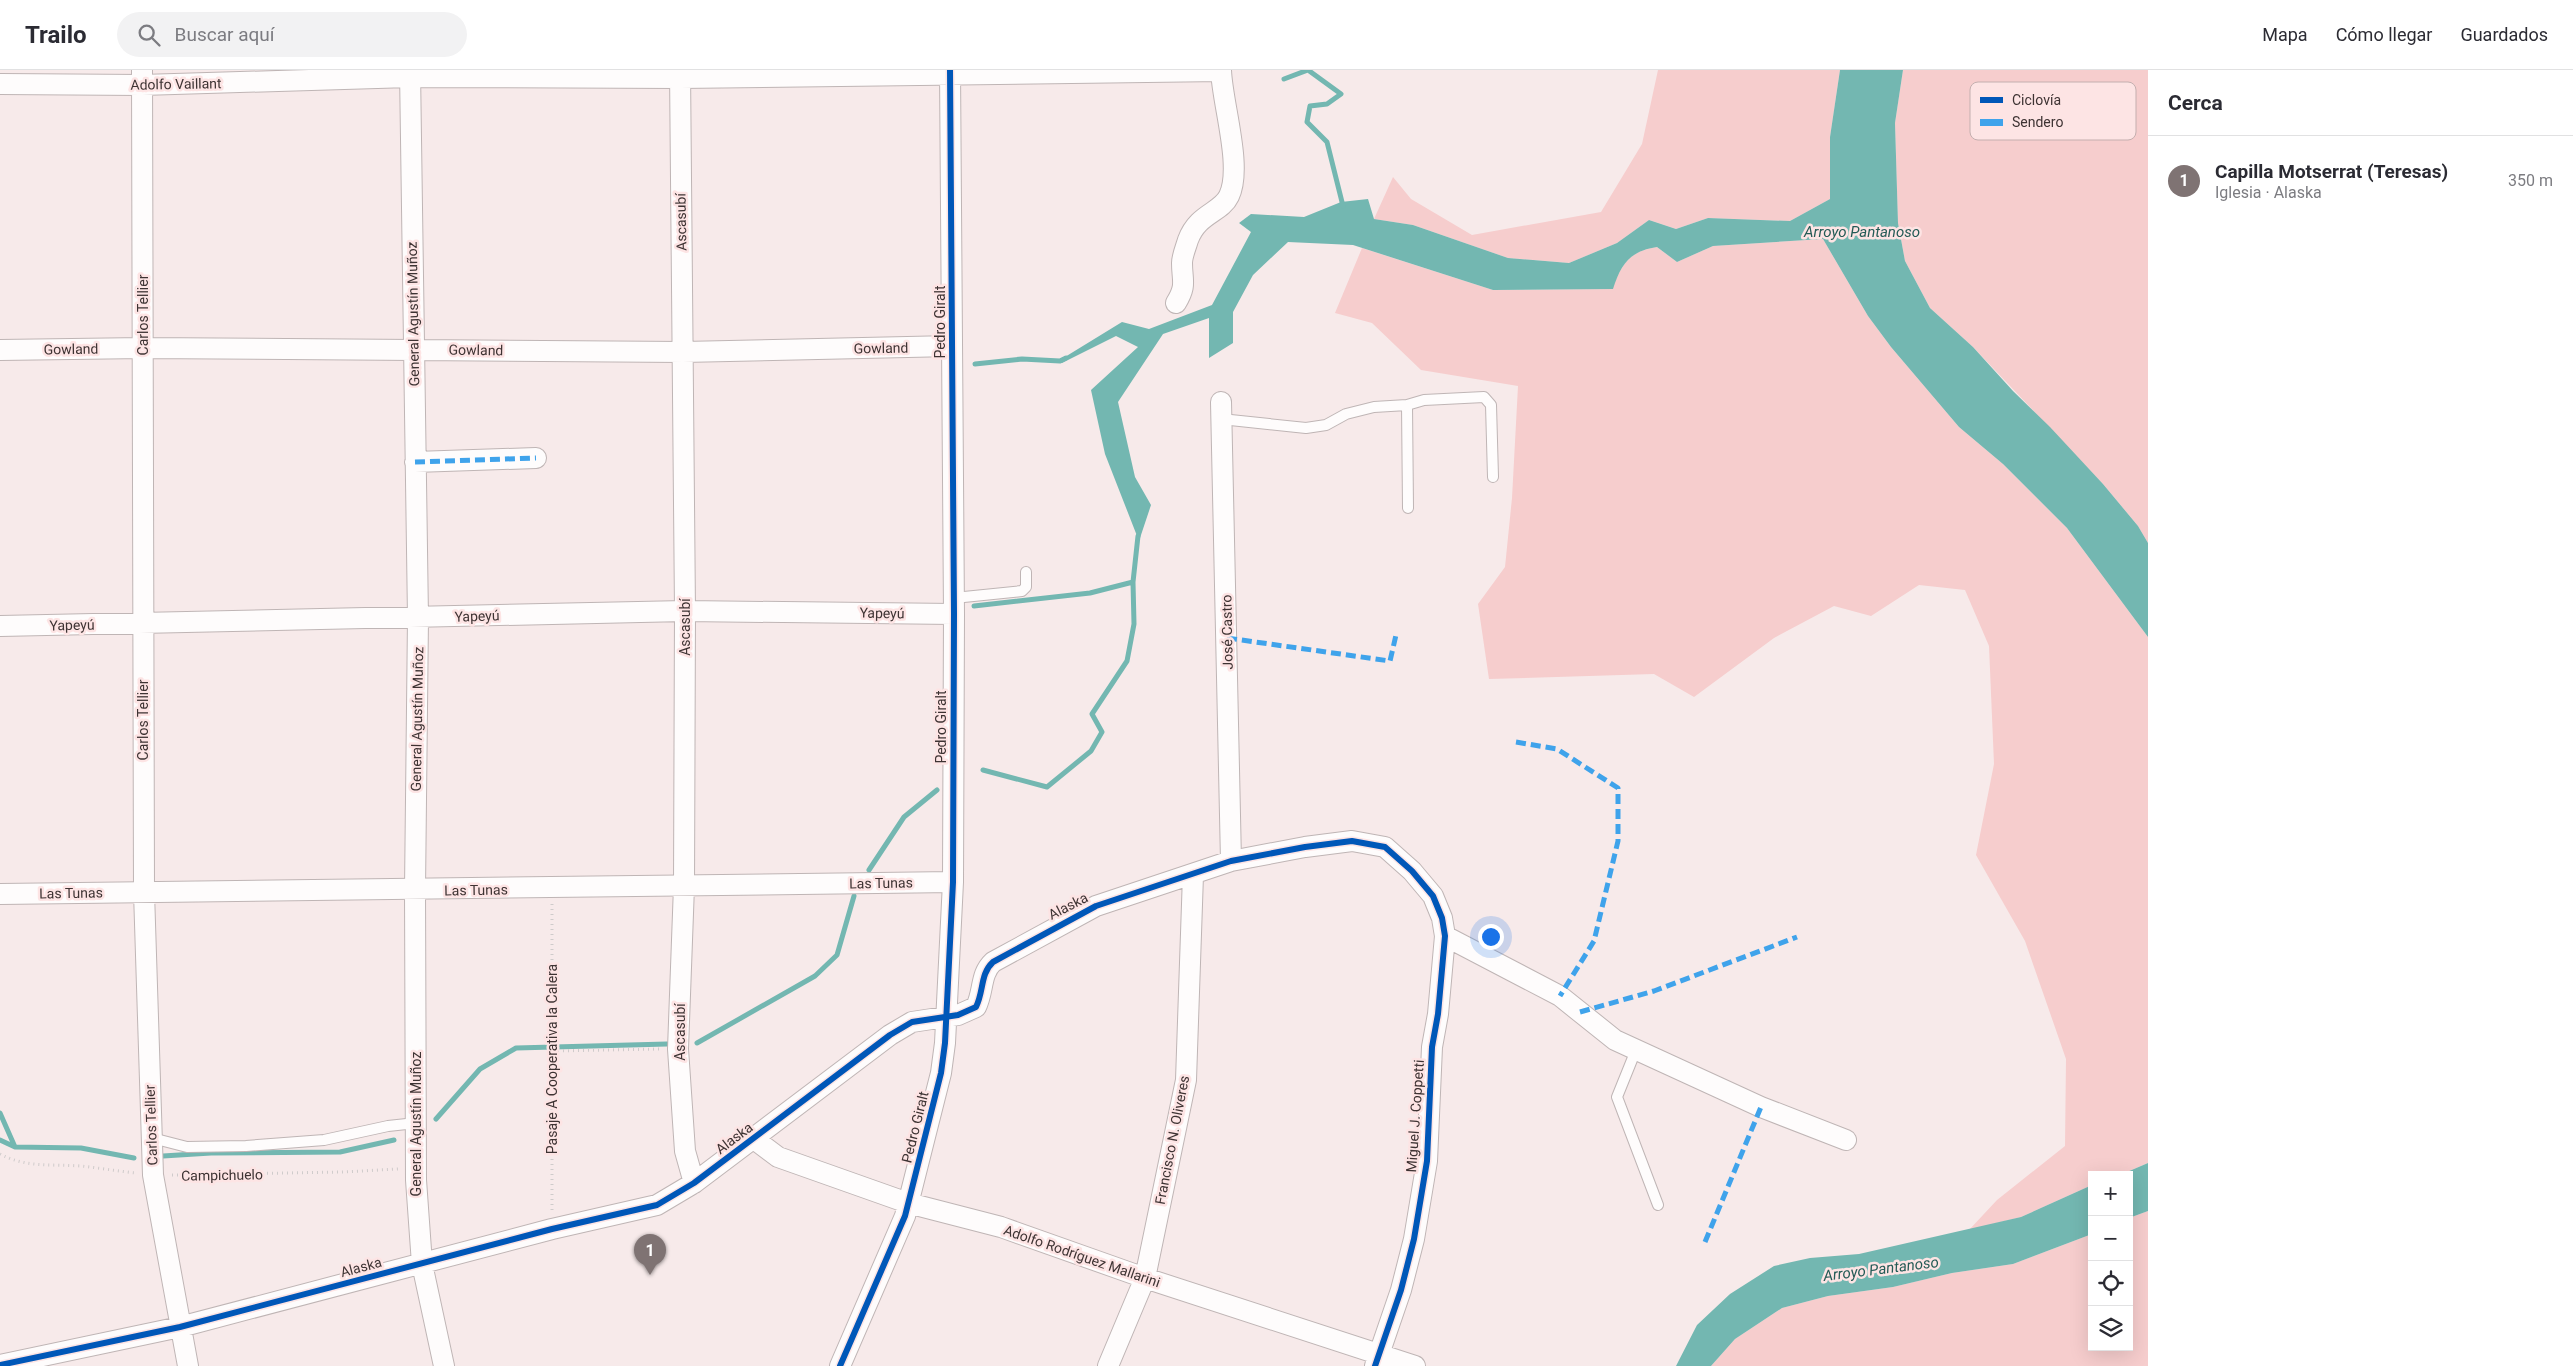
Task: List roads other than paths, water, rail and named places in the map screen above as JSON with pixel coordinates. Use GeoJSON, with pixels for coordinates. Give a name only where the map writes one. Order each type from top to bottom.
{"type":"FeatureCollection","features":[{"type":"Feature","properties":{"kind":"street","name":"Adolfo Vaillant"},"geometry":{"type":"LineString","coordinates":[[0,84],[142,78],[410,73],[680,74],[1221,70]]}},
{"type":"Feature","properties":{"kind":"street"},"geometry":{"type":"LineString","coordinates":[[1176,303],[1185,282],[1182,261],[1189,239],[1197,223],[1221,206],[1228,197],[1232,186],[1230,123],[1221,70]]}},
{"type":"Feature","properties":{"kind":"street","name":"Pedro Giralt"},"geometry":{"type":"LineString","coordinates":[[840,1366],[908,1203],[941,1073],[947,1015],[953,882],[954,606],[950,72]]}},
{"type":"Feature","properties":{"kind":"street","name":"General Agustín Muñoz"},"geometry":{"type":"LineString","coordinates":[[410,73],[418,618],[415,890],[416,1168],[422,1264],[444,1366]]}},
{"type":"Feature","properties":{"kind":"street","name":"Ascasubí"},"geometry":{"type":"LineString","coordinates":[[680,74],[686,610],[684,886],[678,1049],[685,1150],[694,1183]]}},
{"type":"Feature","properties":{"kind":"street","name":"Carlos Tellier"},"geometry":{"type":"LineString","coordinates":[[142,78],[144,892],[153,1175],[188,1366]]}},
{"type":"Feature","properties":{"kind":"street","name":"Gowland"},"geometry":{"type":"LineString","coordinates":[[0,350],[143,348],[682,352],[952,346]]}},
{"type":"Feature","properties":{"kind":"street","name":"José Castro"},"geometry":{"type":"LineString","coordinates":[[1221,410],[1231,861]]}},
{"type":"Feature","properties":{"kind":"street"},"geometry":{"type":"LineString","coordinates":[[415,462],[536,458]]}},
{"type":"Feature","properties":{"kind":"street","name":"Yapeyú"},"geometry":{"type":"LineString","coordinates":[[0,626],[418,618],[686,610],[954,606]]}},
{"type":"Feature","properties":{"kind":"street","name":"Alaska"},"geometry":{"type":"LineString","coordinates":[[0,1365],[180,1327],[552,1229],[657,1205],[694,1183],[890,1035],[912,1022],[968,1012],[976,1007],[987,968],[1004,954],[1096,906],[1231,861],[1305,847],[1352,841],[1385,847],[1412,871]]}},
{"type":"Feature","properties":{"kind":"street","name":"Miguel J. Coppetti"},"geometry":{"type":"LineString","coordinates":[[1377,1360],[1403,1281],[1414,1238],[1427,1161],[1432,1047],[1438,1014],[1445,936],[1442,918],[1432,896],[1412,871]]}},
{"type":"Feature","properties":{"kind":"street","name":"Francisco N. Oliveres"},"geometry":{"type":"LineString","coordinates":[[1108,1366],[1145,1278],[1186,1080],[1193,875]]}},
{"type":"Feature","properties":{"kind":"street","name":"Las Tunas"},"geometry":{"type":"LineString","coordinates":[[0,894],[953,882]]}},
{"type":"Feature","properties":{"kind":"street"},"geometry":{"type":"LineString","coordinates":[[1445,936],[1560,996],[1615,1040],[1752,1103],[1846,1140]]}},
{"type":"Feature","properties":{"kind":"street","name":"Adolfo Rodríguez Mallarini"},"geometry":{"type":"LineString","coordinates":[[754,1139],[778,1157],[908,1203],[1001,1227],[1377,1360],[1415,1366]]}},
{"type":"Feature","properties":{"kind":"lane"},"geometry":{"type":"LineString","coordinates":[[1221,410],[1306,428],[1326,425],[1346,414],[1374,407],[1407,405],[1424,400],[1484,397],[1491,405],[1493,477]]}},
{"type":"Feature","properties":{"kind":"lane"},"geometry":{"type":"LineString","coordinates":[[1407,405],[1408,508]]}},
{"type":"Feature","properties":{"kind":"lane"},"geometry":{"type":"LineString","coordinates":[[954,606],[1022,591],[1026,587],[1026,572]]}},
{"type":"Feature","properties":{"kind":"lane"},"geometry":{"type":"LineString","coordinates":[[1636,1050],[1617,1097],[1658,1205]]}},
{"type":"Feature","properties":{"kind":"lane"},"geometry":{"type":"LineString","coordinates":[[152,1138],[187,1147],[246,1146],[324,1140],[388,1126],[416,1123]]}},
{"type":"Feature","properties":{"kind":"water"},"geometry":{"type":"Polygon","coordinates":[[[1840,70],[1903,70],[1895,123],[1898,223],[1905,261],[1930,308],[1973,347],[2013,391],[2050,427],[2103,484],[2138,526],[2148,543],[2148,637],[2067,528],[2003,464],[1959,427],[1891,347],[1868,316],[1823,239],[1713,246],[1677,262],[1657,247],[1633,255],[1619,272],[1613,289],[1493,290],[1353,245],[1288,242],[1253,275],[1233,312],[1233,343],[1209,358],[1209,318],[1163,334],[1118,402],[1135,477],[1151,505],[1139,541],[1105,454],[1091,390],[1138,347],[1116,336],[1062,363],[1060,360],[1122,322],[1149,329],[1212,305],[1251,232],[1239,223],[1251,214],[1304,217],[1341,202],[1368,199],[1374,219],[1413,225],[1508,258],[1569,263],[1617,243],[1649,220],[1676,229],[1708,218],[1790,221],[1830,199],[1830,137],[1840,70]]]}},
{"type":"Feature","properties":{"kind":"water"},"geometry":{"type":"Polygon","coordinates":[[[2148,1163],[2148,1211],[2133,1217],[2133,1171],[2129,1171],[2148,1163]]]}},
{"type":"Feature","properties":{"kind":"water","name":"Arroyo Pantanoso"},"geometry":{"type":"Polygon","coordinates":[[[2088,1187],[2088,1236],[2013,1264],[1952,1273],[1893,1287],[1828,1296],[1782,1308],[1735,1339],[1711,1366],[1676,1366],[1697,1325],[1730,1294],[1774,1266],[1810,1258],[1859,1254],[2021,1217],[2088,1187]]]}},
{"type":"Feature","properties":{"kind":"waterway"},"geometry":{"type":"LineString","coordinates":[[1284,79],[1308,70],[1341,94],[1327,104],[1310,106],[1307,122],[1327,142],[1343,206]]}},
{"type":"Feature","properties":{"kind":"waterway"},"geometry":{"type":"LineString","coordinates":[[975,364],[1022,359],[1060,361],[1066,358]]}},
{"type":"Feature","properties":{"kind":"waterway"},"geometry":{"type":"LineString","coordinates":[[983,770],[1047,787],[1091,751],[1102,732],[1092,714],[1127,661],[1134,624],[1133,582],[1138,536]]}},
{"type":"Feature","properties":{"kind":"waterway"},"geometry":{"type":"LineString","coordinates":[[974,606],[1090,593],[1133,582]]}},
{"type":"Feature","properties":{"kind":"waterway"},"geometry":{"type":"LineString","coordinates":[[869,870],[904,817],[937,790]]}},
{"type":"Feature","properties":{"kind":"waterway"},"geometry":{"type":"LineString","coordinates":[[697,1043],[815,976],[837,955],[854,896]]}},
{"type":"Feature","properties":{"kind":"waterway"},"geometry":{"type":"LineString","coordinates":[[436,1119],[480,1069],[516,1048],[667,1044]]}},
{"type":"Feature","properties":{"kind":"waterway"},"geometry":{"type":"LineString","coordinates":[[0,1113],[15,1147],[81,1148],[134,1158]]}},
{"type":"Feature","properties":{"kind":"waterway"},"geometry":{"type":"LineString","coordinates":[[0,1140],[15,1147]]}},
{"type":"Feature","properties":{"kind":"waterway"},"geometry":{"type":"LineString","coordinates":[[163,1156],[211,1153],[340,1152],[394,1140]]}},
{"type":"Feature","properties":{"kind":"place","name":"Capilla Motserrat (Teresas)"},"geometry":{"type":"Point","coordinates":[650,1275]}}]}
